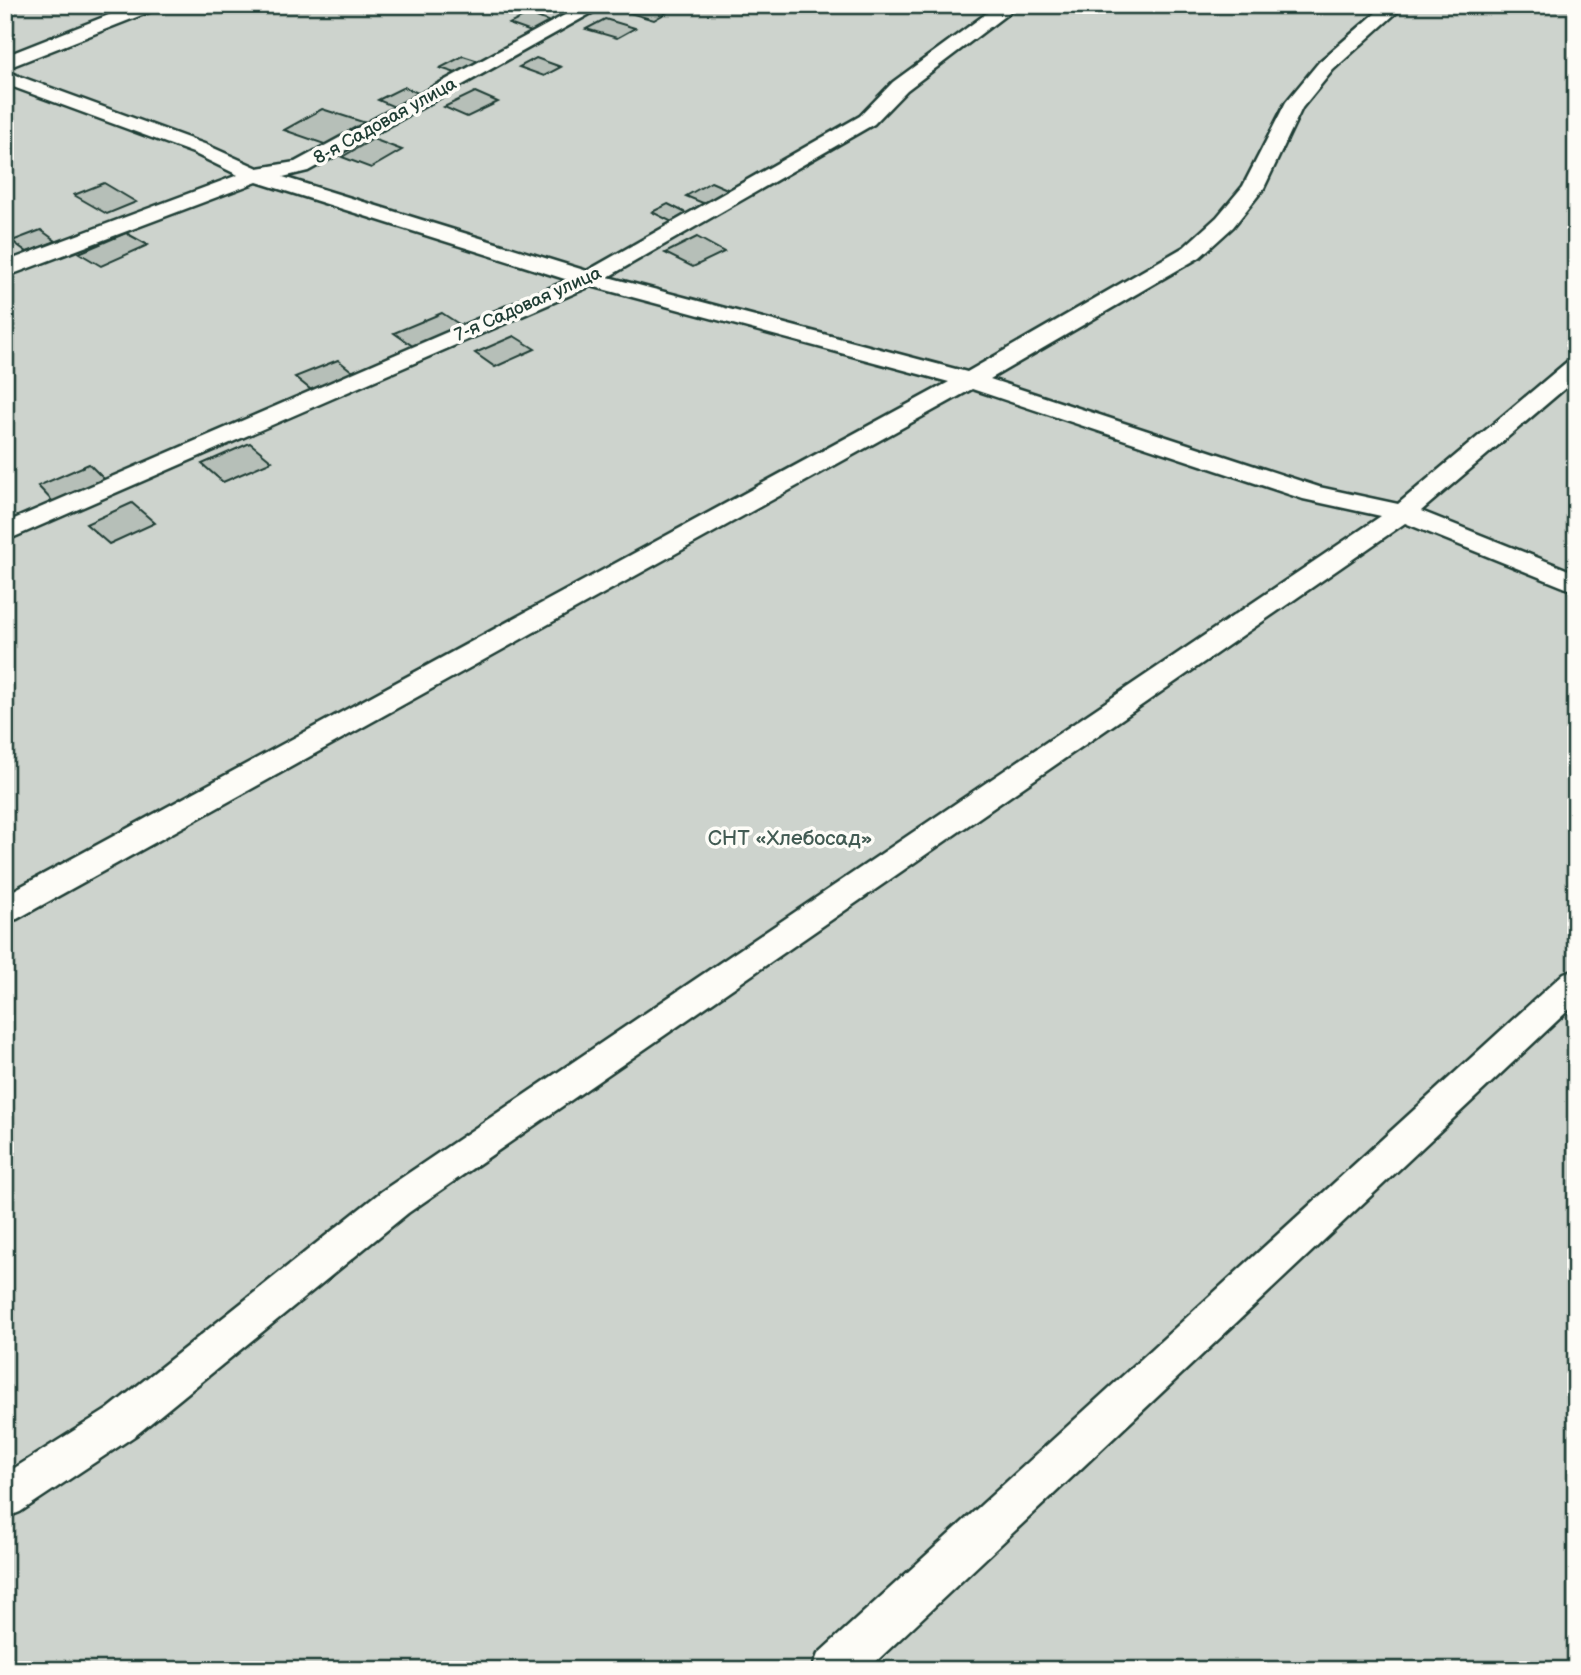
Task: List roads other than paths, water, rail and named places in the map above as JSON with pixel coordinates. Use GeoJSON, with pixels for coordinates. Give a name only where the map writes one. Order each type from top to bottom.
{"type":"FeatureCollection","features":[{"type":"Feature","properties":{"kind":"lane"},"geometry":{"type":"LineString","coordinates":[[5,63],[151,5]]}},
{"type":"Feature","properties":{"kind":"lane","name":"8-я Садовая улица"},"geometry":{"type":"LineString","coordinates":[[5,270],[256,175],[301,167],[597,5]]}},
{"type":"Feature","properties":{"kind":"lane","name":"7-я Садовая улица"},"geometry":{"type":"LineString","coordinates":[[5,534],[589,279],[867,120],[900,86],[1010,5]]}},
{"type":"Feature","properties":{"kind":"lane"},"geometry":{"type":"LineString","coordinates":[[5,910],[970,380],[1200,245],[1225,222],[1253,188],[1293,106],[1326,66],[1396,5]]}},
{"type":"Feature","properties":{"kind":"lane"},"geometry":{"type":"LineString","coordinates":[[5,77],[200,149],[256,175],[589,279],[970,380],[1312,493],[1403,513],[1576,583]]}},
{"type":"Feature","properties":{"kind":"lane"},"geometry":{"type":"LineString","coordinates":[[5,1498],[122,1422],[395,1202],[1403,513],[1576,366]]}},
{"type":"Feature","properties":{"kind":"lane"},"geometry":{"type":"LineString","coordinates":[[834,1670],[1576,982]]}},
{"type":"Feature","properties":{"kind":"park label","name":"СНТ «Хлебосад»"},"geometry":{"type":"Point","coordinates":[790,838]}}]}
